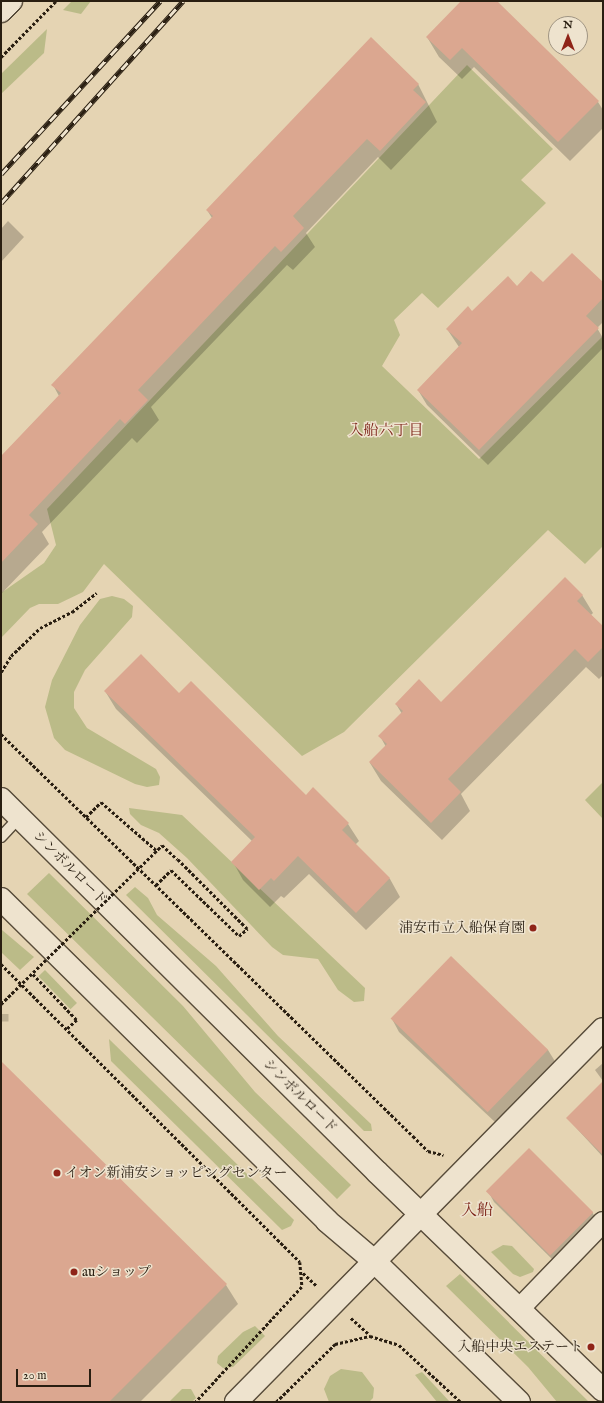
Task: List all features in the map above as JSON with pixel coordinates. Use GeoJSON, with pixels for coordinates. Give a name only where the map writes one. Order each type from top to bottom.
{"type":"FeatureCollection","features":[{"type":"Feature","properties":{"kind":"street"},"geometry":{"type":"LineString","coordinates":[[1,11],[11,1]]}},
{"type":"Feature","properties":{"kind":"street","name":"シンボルロード"},"geometry":{"type":"LineString","coordinates":[[1,799],[421,1214],[603,1390]]}},
{"type":"Feature","properties":{"kind":"street"},"geometry":{"type":"LineString","coordinates":[[1,899],[327,1221],[374,1261],[519,1402]]}},
{"type":"Feature","properties":{"kind":"street"},"geometry":{"type":"LineString","coordinates":[[236,1402],[603,1029]]}},
{"type":"Feature","properties":{"kind":"street"},"geometry":{"type":"LineString","coordinates":[[519,1309],[603,1222]]}},
{"type":"Feature","properties":{"kind":"lane"},"geometry":{"type":"LineString","coordinates":[[1,837],[19,818]]}},
{"type":"Feature","properties":{"kind":"path"},"geometry":{"type":"LineString","coordinates":[[1,58],[56,1]]}},
{"type":"Feature","properties":{"kind":"path"},"geometry":{"type":"LineString","coordinates":[[1,672],[11,656],[40,628],[72,612],[96,593]]}},
{"type":"Feature","properties":{"kind":"path"},"geometry":{"type":"LineString","coordinates":[[1,734],[428,1151],[436,1154],[452,1154]]}},
{"type":"Feature","properties":{"kind":"path"},"geometry":{"type":"LineString","coordinates":[[86,817],[101,802],[156,850]]}},
{"type":"Feature","properties":{"kind":"path"},"geometry":{"type":"LineString","coordinates":[[1,1004],[162,845],[247,929],[239,936],[171,870],[156,886]]}},
{"type":"Feature","properties":{"kind":"path"},"geometry":{"type":"LineString","coordinates":[[1,964],[300,1262],[302,1287],[196,1402]]}},
{"type":"Feature","properties":{"kind":"path"},"geometry":{"type":"LineString","coordinates":[[33,974],[77,1020],[67,1029]]}},
{"type":"Feature","properties":{"kind":"path"},"geometry":{"type":"LineString","coordinates":[[276,1402],[334,1344],[370,1336],[399,1344],[461,1402]]}},
{"type":"Feature","properties":{"kind":"green space"},"geometry":{"type":"Polygon","coordinates":[[[72,1],[91,1],[81,14],[63,10],[72,1]]]}},
{"type":"Feature","properties":{"kind":"green space"},"geometry":{"type":"Polygon","coordinates":[[[47,29],[44,53],[1,94],[1,74],[47,29]]]}},
{"type":"Feature","properties":{"kind":"green space"},"geometry":{"type":"Polygon","coordinates":[[[467,65],[553,149],[521,180],[546,203],[438,308],[422,293],[394,320],[400,335],[382,366],[479,459],[603,336],[603,546],[585,564],[548,530],[344,732],[302,756],[104,564],[83,592],[58,604],[39,604],[30,608],[1,638],[1,593],[44,563],[56,545],[47,509],[467,65]]]}},
{"type":"Feature","properties":{"kind":"green space"},"geometry":{"type":"Polygon","coordinates":[[[112,596],[124,599],[133,606],[132,617],[85,670],[74,692],[74,708],[87,728],[156,769],[160,777],[159,785],[147,787],[135,784],[65,750],[54,738],[45,707],[52,680],[80,625],[100,599],[112,596]]]}},
{"type":"Feature","properties":{"kind":"green space"},"geometry":{"type":"Polygon","coordinates":[[[603,782],[603,819],[585,800],[603,782]]]}},
{"type":"Feature","properties":{"kind":"green space"},"geometry":{"type":"Polygon","coordinates":[[[129,808],[182,815],[365,988],[364,1001],[354,1002],[338,990],[318,959],[283,955],[272,947],[187,858],[159,833],[141,825],[130,814],[129,808]]]}},
{"type":"Feature","properties":{"kind":"green space"},"geometry":{"type":"Polygon","coordinates":[[[49,873],[183,1006],[255,1092],[351,1185],[337,1199],[27,894],[49,873]]]}},
{"type":"Feature","properties":{"kind":"green space"},"geometry":{"type":"Polygon","coordinates":[[[135,887],[148,898],[157,915],[216,966],[278,1036],[371,1124],[372,1131],[364,1131],[126,895],[135,887]]]}},
{"type":"Feature","properties":{"kind":"green space"},"geometry":{"type":"Polygon","coordinates":[[[2,930],[34,957],[20,970],[2,953],[2,930]]]}},
{"type":"Feature","properties":{"kind":"green space"},"geometry":{"type":"Polygon","coordinates":[[[45,970],[77,1003],[70,1009],[39,976],[45,970]]]}},
{"type":"Feature","properties":{"kind":"green space"},"geometry":{"type":"Polygon","coordinates":[[[109,1039],[294,1220],[291,1226],[282,1230],[111,1061],[109,1039]]]}},
{"type":"Feature","properties":{"kind":"green space"},"geometry":{"type":"Polygon","coordinates":[[[503,1245],[512,1246],[534,1269],[533,1272],[520,1277],[513,1274],[491,1252],[503,1245]]]}},
{"type":"Feature","properties":{"kind":"green space"},"geometry":{"type":"Polygon","coordinates":[[[460,1274],[589,1402],[557,1402],[528,1367],[446,1286],[460,1274]]]}},
{"type":"Feature","properties":{"kind":"green space"},"geometry":{"type":"Polygon","coordinates":[[[255,1326],[265,1336],[233,1367],[223,1368],[217,1363],[218,1356],[243,1332],[255,1326]]]}},
{"type":"Feature","properties":{"kind":"green space"},"geometry":{"type":"Polygon","coordinates":[[[341,1369],[362,1372],[374,1388],[373,1398],[369,1402],[329,1402],[324,1389],[330,1376],[341,1369]]]}},
{"type":"Feature","properties":{"kind":"green space"},"geometry":{"type":"Polygon","coordinates":[[[422,1372],[450,1402],[437,1402],[415,1375],[422,1372]]]}},
{"type":"Feature","properties":{"kind":"green space"},"geometry":{"type":"Polygon","coordinates":[[[182,1389],[191,1389],[196,1398],[192,1402],[169,1402],[182,1389]]]}},
{"type":"Feature","properties":{"kind":"building"},"geometry":{"type":"Polygon","coordinates":[[[461,1],[497,1],[548,51],[548,56],[553,56],[599,101],[558,142],[462,48],[450,60],[426,37],[461,1]]]}},
{"type":"Feature","properties":{"kind":"building"},"geometry":{"type":"Polygon","coordinates":[[[371,37],[419,84],[413,90],[426,102],[380,151],[367,139],[293,216],[304,228],[281,252],[275,246],[138,390],[148,400],[125,424],[120,419],[29,515],[38,524],[1,563],[1,456],[61,393],[51,385],[213,216],[206,210],[371,37]]]}},
{"type":"Feature","properties":{"kind":"building"},"geometry":{"type":"Polygon","coordinates":[[[572,253],[603,282],[603,298],[586,316],[599,328],[479,450],[417,390],[462,343],[446,329],[468,306],[472,311],[508,276],[517,286],[531,271],[543,282],[572,253]]]}},
{"type":"Feature","properties":{"kind":"building"},"geometry":{"type":"Polygon","coordinates":[[[565,577],[583,595],[577,601],[603,626],[603,647],[588,662],[575,649],[448,779],[461,792],[431,823],[369,762],[387,744],[378,736],[403,711],[395,704],[419,679],[441,702],[565,577]]]}},
{"type":"Feature","properties":{"kind":"building"},"geometry":{"type":"Polygon","coordinates":[[[141,654],[179,693],[191,681],[306,795],[313,787],[349,823],[342,830],[390,878],[356,913],[298,856],[274,881],[271,878],[259,890],[231,862],[255,837],[104,691],[141,654]]]}},
{"type":"Feature","properties":{"kind":"building"},"geometry":{"type":"Polygon","coordinates":[[[451,956],[548,1050],[488,1112],[391,1019],[451,956]]]}},
{"type":"Feature","properties":{"kind":"building","name":"イオン新浦安ショッピングセンター"},"geometry":{"type":"Polygon","coordinates":[[[1,1061],[227,1284],[109,1402],[1,1402],[1,1061]]]}},
{"type":"Feature","properties":{"kind":"building"},"geometry":{"type":"Polygon","coordinates":[[[603,1081],[603,1155],[566,1118],[603,1081]]]}},
{"type":"Feature","properties":{"kind":"building"},"geometry":{"type":"Polygon","coordinates":[[[529,1148],[593,1212],[550,1255],[486,1191],[529,1148]]]}},
{"type":"Feature","properties":{"kind":"tunnel"},"geometry":{"type":"LineString","coordinates":[[1,1013],[1,1021]]}},
{"type":"Feature","properties":{"kind":"railway"},"geometry":{"type":"LineString","coordinates":[[1,174],[160,1]]}},
{"type":"Feature","properties":{"kind":"railway"},"geometry":{"type":"LineString","coordinates":[[1,203],[183,1]]}},
{"type":"Feature","properties":{"kind":"place","name":"浦安市立入船保育園"},"geometry":{"type":"Point","coordinates":[533,928]}},
{"type":"Feature","properties":{"kind":"place","name":"イオン新浦安ショッピングセンター"},"geometry":{"type":"Point","coordinates":[57,1173]}},
{"type":"Feature","properties":{"kind":"place","name":"auショップ"},"geometry":{"type":"Point","coordinates":[74,1272]}},
{"type":"Feature","properties":{"kind":"place","name":"入船中央エステート"},"geometry":{"type":"Point","coordinates":[591,1347]}},
{"type":"Feature","properties":{"kind":"district","name":"入船六丁目"},"geometry":{"type":"Point","coordinates":[386,431]}},
{"type":"Feature","properties":{"kind":"district","name":"入船"},"geometry":{"type":"Point","coordinates":[477,1211]}}]}
